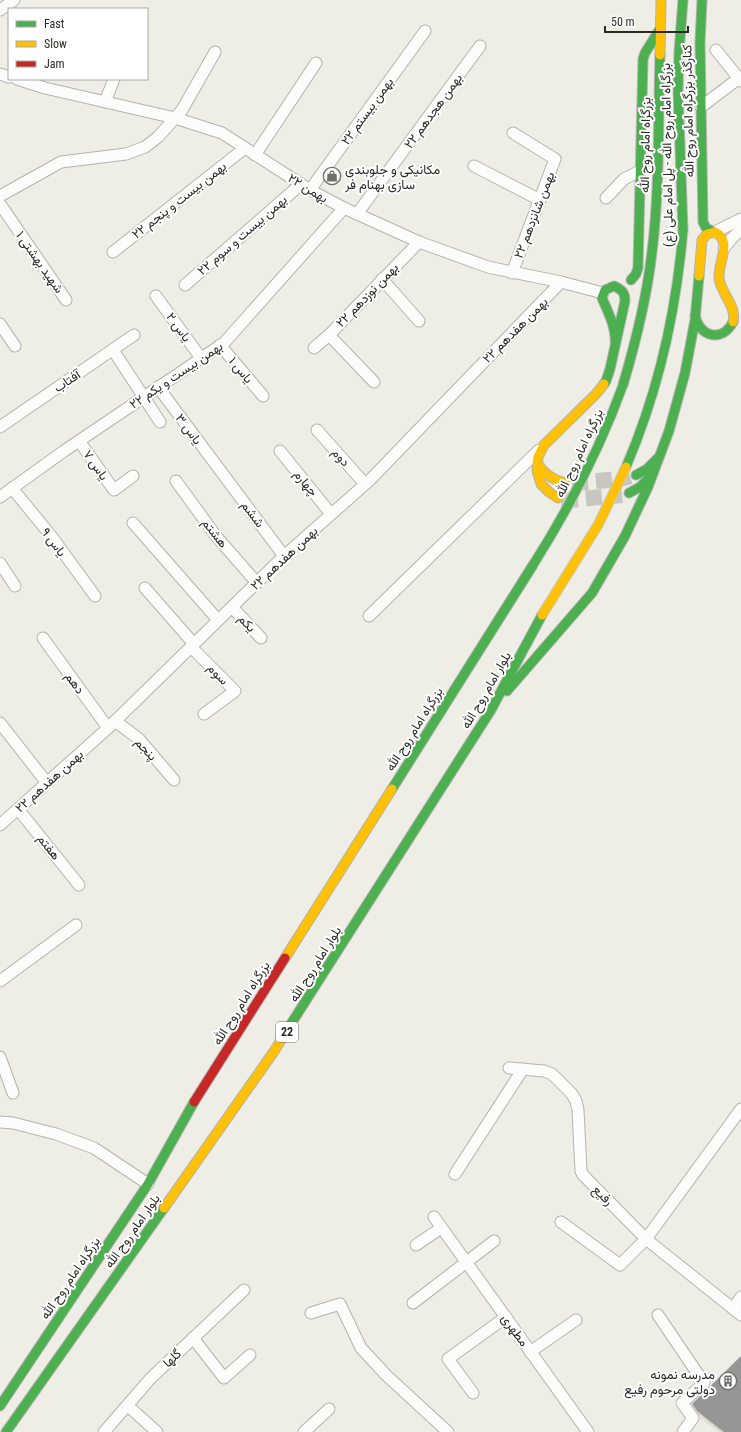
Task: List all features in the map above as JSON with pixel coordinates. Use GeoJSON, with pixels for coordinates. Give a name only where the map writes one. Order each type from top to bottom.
{"type":"FeatureCollection","features":[{"type":"Feature","properties":{"kind":"main road","name":"بزرگراه امام روح الله"},"geometry":{"type":"LineString","coordinates":[[0,1406],[148,1184],[194,1102],[560,523],[602,441],[623,385],[642,317],[653,248],[656,209],[661,0]]}},
{"type":"Feature","properties":{"kind":"main road","name":"بزرگراه امام روح الله - پل امام علی (ع)"},"geometry":{"type":"LineString","coordinates":[[542,615],[589,540],[622,478],[648,412],[669,339],[678,285],[683,231],[683,182],[678,82],[679,44],[683,0]]}},
{"type":"Feature","properties":{"kind":"main road","name":"کنارگذر بزرگراه امام روح الله"},"geometry":{"type":"LineString","coordinates":[[702,0],[700,43],[703,222],[706,228],[715,232]]}},
{"type":"Feature","properties":{"kind":"main road"},"geometry":{"type":"LineString","coordinates":[[631,280],[636,274],[638,268],[643,59],[644,53],[660,29]]}},
{"type":"Feature","properties":{"kind":"main road"},"geometry":{"type":"LineString","coordinates":[[491,710],[592,593],[625,536],[662,451],[676,405],[686,368],[695,315],[702,240],[706,234],[715,232],[719,233],[724,238],[725,244],[719,264],[719,280],[723,292],[733,308],[737,326],[702,345],[691,357],[686,368]]}},
{"type":"Feature","properties":{"kind":"main road"},"geometry":{"type":"LineString","coordinates":[[615,347],[616,338],[614,326],[602,301],[603,293],[608,288],[631,280],[638,275],[646,265],[653,248]]}},
{"type":"Feature","properties":{"kind":"main road"},"geometry":{"type":"LineString","coordinates":[[558,498],[541,484],[537,474],[537,463],[540,452],[546,444],[602,388],[608,377],[625,297],[622,290],[614,286]]}},
{"type":"Feature","properties":{"kind":"main road"},"geometry":{"type":"LineString","coordinates":[[695,315],[697,324],[703,331],[712,335],[721,334]]}},
{"type":"Feature","properties":{"kind":"main road"},"geometry":{"type":"LineString","coordinates":[[636,475],[650,466],[662,451]]}},
{"type":"Feature","properties":{"kind":"main road"},"geometry":{"type":"LineString","coordinates":[[537,463],[547,476],[556,481],[565,483]]}},
{"type":"Feature","properties":{"kind":"main road"},"geometry":{"type":"LineString","coordinates":[[629,493],[643,484],[654,471]]}},
{"type":"Feature","properties":{"kind":"main road","name":"بلوار امام روح الله"},"geometry":{"type":"LineString","coordinates":[[6,1432],[275,1050],[491,710],[542,615]]}},
{"type":"Feature","properties":{"kind":"main road"},"geometry":{"type":"LineString","coordinates":[[17,1416],[19,1432]]}},
{"type":"Feature","properties":{"kind":"street"},"geometry":{"type":"LineString","coordinates":[[0,10],[14,0]]}},
{"type":"Feature","properties":{"kind":"street","name":"۲۲ بهمن بیستم"},"geometry":{"type":"LineString","coordinates":[[305,188],[425,31]]}},
{"type":"Feature","properties":{"kind":"street","name":"۲۲ بهمن هجدهم"},"geometry":{"type":"LineString","coordinates":[[357,214],[480,46]]}},
{"type":"Feature","properties":{"kind":"street"},"geometry":{"type":"LineString","coordinates":[[701,107],[740,79],[716,50]]}},
{"type":"Feature","properties":{"kind":"street"},"geometry":{"type":"LineString","coordinates":[[0,196],[61,162],[126,154],[145,147],[158,137],[182,110],[215,52]]}},
{"type":"Feature","properties":{"kind":"street"},"geometry":{"type":"LineString","coordinates":[[255,155],[316,63]]}},
{"type":"Feature","properties":{"kind":"street","name":"۲۲ بهمن"},"geometry":{"type":"LineString","coordinates":[[19,80],[45,88],[175,118],[222,133],[305,188],[344,208],[419,242],[488,267],[561,282],[603,293]]}},
{"type":"Feature","properties":{"kind":"street"},"geometry":{"type":"LineString","coordinates":[[105,102],[114,80]]}},
{"type":"Feature","properties":{"kind":"street","name":"۲۲ بهمن شانزدهم"},"geometry":{"type":"LineString","coordinates":[[512,273],[555,159],[513,133]]}},
{"type":"Feature","properties":{"kind":"street","name":"۲۲ بهمن بیست و پنجم"},"geometry":{"type":"LineString","coordinates":[[113,252],[245,148]]}},
{"type":"Feature","properties":{"kind":"street"},"geometry":{"type":"LineString","coordinates":[[474,166],[540,200]]}},
{"type":"Feature","properties":{"kind":"street"},"geometry":{"type":"LineString","coordinates":[[606,198],[624,179],[640,171]]}},
{"type":"Feature","properties":{"kind":"street","name":"۲۲ بهمن بیست و سوم"},"geometry":{"type":"LineString","coordinates":[[185,285],[305,188]]}},
{"type":"Feature","properties":{"kind":"street","name":"شهید بهشتی ۱"},"geometry":{"type":"LineString","coordinates":[[0,204],[66,300]]}},
{"type":"Feature","properties":{"kind":"street","name":"۲۲ بهمن بیست و یکم"},"geometry":{"type":"LineString","coordinates":[[0,497],[143,397],[224,343],[344,208]]}},
{"type":"Feature","properties":{"kind":"street"},"geometry":{"type":"LineString","coordinates":[[715,232],[741,219]]}},
{"type":"Feature","properties":{"kind":"street"},"geometry":{"type":"LineString","coordinates":[[724,248],[741,230]]}},
{"type":"Feature","properties":{"kind":"street","name":"۲۲ بهمن نوزدهم"},"geometry":{"type":"LineString","coordinates":[[314,348],[329,335],[419,242]]}},
{"type":"Feature","properties":{"kind":"street"},"geometry":{"type":"LineString","coordinates":[[382,279],[419,321]]}},
{"type":"Feature","properties":{"kind":"street","name":"۲۲ بهمن هفدهم"},"geometry":{"type":"LineString","coordinates":[[0,825],[112,724],[284,556],[365,484],[561,282]]}},
{"type":"Feature","properties":{"kind":"street","name":"یاس ۲"},"geometry":{"type":"LineString","coordinates":[[156,296],[201,358]]}},
{"type":"Feature","properties":{"kind":"street"},"geometry":{"type":"LineString","coordinates":[[0,324],[15,346]]}},
{"type":"Feature","properties":{"kind":"street","name":"آفتاب"},"geometry":{"type":"LineString","coordinates":[[0,427],[134,335]]}},
{"type":"Feature","properties":{"kind":"street"},"geometry":{"type":"LineString","coordinates":[[329,335],[374,382]]}},
{"type":"Feature","properties":{"kind":"street","name":"یاس ۱"},"geometry":{"type":"LineString","coordinates":[[220,345],[262,396]]}},
{"type":"Feature","properties":{"kind":"street"},"geometry":{"type":"LineString","coordinates":[[113,350],[160,422]]}},
{"type":"Feature","properties":{"kind":"street","name":"یاس ۳"},"geometry":{"type":"LineString","coordinates":[[158,387],[221,472]]}},
{"type":"Feature","properties":{"kind":"street","name":"دوم"},"geometry":{"type":"LineString","coordinates":[[317,430],[365,484]]}},
{"type":"Feature","properties":{"kind":"street","name":"یاس ۷"},"geometry":{"type":"LineString","coordinates":[[79,441],[114,490],[133,476]]}},
{"type":"Feature","properties":{"kind":"street"},"geometry":{"type":"LineString","coordinates":[[369,616],[546,444]]}},
{"type":"Feature","properties":{"kind":"street","name":"چهارم"},"geometry":{"type":"LineString","coordinates":[[280,451],[331,514]]}},
{"type":"Feature","properties":{"kind":"street","name":"ششم"},"geometry":{"type":"LineString","coordinates":[[221,472],[284,556]]}},
{"type":"Feature","properties":{"kind":"street","name":"هشتم"},"geometry":{"type":"LineString","coordinates":[[176,481],[216,536],[257,583]]}},
{"type":"Feature","properties":{"kind":"street","name":"یاس ۹"},"geometry":{"type":"LineString","coordinates":[[12,488],[52,537],[95,596]]}},
{"type":"Feature","properties":{"kind":"street"},"geometry":{"type":"LineString","coordinates":[[133,523],[218,620]]}},
{"type":"Feature","properties":{"kind":"street"},"geometry":{"type":"LineString","coordinates":[[0,564],[15,586]]}},
{"type":"Feature","properties":{"kind":"street"},"geometry":{"type":"LineString","coordinates":[[145,588],[193,645]]}},
{"type":"Feature","properties":{"kind":"street","name":"یکم"},"geometry":{"type":"LineString","coordinates":[[232,607],[261,638]]}},
{"type":"Feature","properties":{"kind":"street","name":"دهم"},"geometry":{"type":"LineString","coordinates":[[43,638],[112,724]]}},
{"type":"Feature","properties":{"kind":"street","name":"سوم"},"geometry":{"type":"LineString","coordinates":[[193,645],[235,691],[204,714]]}},
{"type":"Feature","properties":{"kind":"street"},"geometry":{"type":"LineString","coordinates":[[0,723],[47,783]]}},
{"type":"Feature","properties":{"kind":"street","name":"پنجم"},"geometry":{"type":"LineString","coordinates":[[112,724],[139,739],[174,780]]}},
{"type":"Feature","properties":{"kind":"street","name":"هفتم"},"geometry":{"type":"LineString","coordinates":[[18,809],[79,886]]}},
{"type":"Feature","properties":{"kind":"street"},"geometry":{"type":"LineString","coordinates":[[0,981],[76,925]]}},
{"type":"Feature","properties":{"kind":"street"},"geometry":{"type":"LineString","coordinates":[[0,1057],[13,1093]]}},
{"type":"Feature","properties":{"kind":"street","name":"رفیع"},"geometry":{"type":"LineString","coordinates":[[509,1068],[544,1071],[552,1074],[572,1094],[576,1101],[578,1110],[582,1171],[584,1175],[646,1239],[737,1312]]}},
{"type":"Feature","properties":{"kind":"street"},"geometry":{"type":"LineString","coordinates":[[456,1174],[523,1069]]}},
{"type":"Feature","properties":{"kind":"street"},"geometry":{"type":"LineString","coordinates":[[561,1222],[620,1265],[646,1239],[741,1109]]}},
{"type":"Feature","properties":{"kind":"street"},"geometry":{"type":"LineString","coordinates":[[0,1122],[13,1123],[56,1134],[94,1148],[148,1184]]}},
{"type":"Feature","properties":{"kind":"street","name":"مطهری"},"geometry":{"type":"LineString","coordinates":[[434,1217],[588,1432]]}},
{"type":"Feature","properties":{"kind":"street"},"geometry":{"type":"LineString","coordinates":[[416,1245],[441,1228]]}},
{"type":"Feature","properties":{"kind":"street"},"geometry":{"type":"LineString","coordinates":[[413,1303],[494,1241]]}},
{"type":"Feature","properties":{"kind":"street","name":"گلها"},"geometry":{"type":"LineString","coordinates":[[104,1432],[150,1379],[244,1290]]}},
{"type":"Feature","properties":{"kind":"street"},"geometry":{"type":"LineString","coordinates":[[737,1312],[741,1297]]}},
{"type":"Feature","properties":{"kind":"street"},"geometry":{"type":"LineString","coordinates":[[310,1312],[340,1304],[361,1348],[386,1374],[448,1432]]}},
{"type":"Feature","properties":{"kind":"street"},"geometry":{"type":"LineString","coordinates":[[658,1315],[704,1383],[682,1403],[693,1418],[683,1432]]}},
{"type":"Feature","properties":{"kind":"street"},"geometry":{"type":"LineString","coordinates":[[473,1393],[448,1359],[506,1317]]}},
{"type":"Feature","properties":{"kind":"street"},"geometry":{"type":"LineString","coordinates":[[530,1352],[576,1320]]}},
{"type":"Feature","properties":{"kind":"street"},"geometry":{"type":"LineString","coordinates":[[193,1338],[224,1378],[250,1355]]}},
{"type":"Feature","properties":{"kind":"street"},"geometry":{"type":"LineString","coordinates":[[128,1406],[157,1432]]}},
{"type":"Feature","properties":{"kind":"street"},"geometry":{"type":"LineString","coordinates":[[304,1432],[329,1409]]}},
{"type":"Feature","properties":{"kind":"building","name":"مدرسه نمونه دولتی مرحوم رفیع"},"geometry":{"type":"Polygon","coordinates":[[[741,1356],[741,1432],[724,1432],[697,1411],[692,1404],[741,1356]]]}},
{"type":"Feature","properties":{"kind":"tunnel"},"geometry":{"type":"LineString","coordinates":[[572,483],[620,479],[630,476]]}},
{"type":"Feature","properties":{"kind":"tunnel"},"geometry":{"type":"LineString","coordinates":[[562,499],[569,500],[622,495]]}},
{"type":"Feature","properties":{"kind":"traffic: fast"},"geometry":{"type":"LineString","coordinates":[[683,0],[678,90],[683,231]]}},
{"type":"Feature","properties":{"kind":"traffic: fast"},"geometry":{"type":"LineString","coordinates":[[702,0],[700,43],[703,222],[706,228],[714,232]]}},
{"type":"Feature","properties":{"kind":"traffic: fast"},"geometry":{"type":"LineString","coordinates":[[631,280],[636,274],[638,268],[643,59],[645,53],[660,29]]}},
{"type":"Feature","properties":{"kind":"traffic: fast"},"geometry":{"type":"LineString","coordinates":[[623,385],[647,286],[655,228],[658,179],[660,55]]}},
{"type":"Feature","properties":{"kind":"traffic: fast"},"geometry":{"type":"LineString","coordinates":[[626,467],[638,438],[657,380],[671,322],[683,231]]}},
{"type":"Feature","properties":{"kind":"traffic: fast"},"geometry":{"type":"LineString","coordinates":[[507,691],[592,593],[625,536],[648,487],[669,431],[685,373],[695,320],[699,276]]}},
{"type":"Feature","properties":{"kind":"traffic: fast"},"geometry":{"type":"LineString","coordinates":[[604,384],[610,369],[625,301],[622,292],[614,286],[605,290],[602,298],[614,328],[615,334],[615,340],[615,347]]}},
{"type":"Feature","properties":{"kind":"traffic: fast"},"geometry":{"type":"LineString","coordinates":[[695,315],[701,328],[711,335],[723,333],[733,322]]}},
{"type":"Feature","properties":{"kind":"traffic: fast"},"geometry":{"type":"LineString","coordinates":[[533,565],[583,478],[614,409],[623,385]]}},
{"type":"Feature","properties":{"kind":"traffic: fast"},"geometry":{"type":"LineString","coordinates":[[636,475],[647,469],[658,458]]}},
{"type":"Feature","properties":{"kind":"traffic: fast"},"geometry":{"type":"LineString","coordinates":[[629,493],[640,487],[650,477]]}},
{"type":"Feature","properties":{"kind":"traffic: fast"},"geometry":{"type":"LineString","coordinates":[[392,789],[533,565]]}},
{"type":"Feature","properties":{"kind":"traffic: fast"},"geometry":{"type":"LineString","coordinates":[[289,1027],[491,710],[542,615]]}},
{"type":"Feature","properties":{"kind":"traffic: fast"},"geometry":{"type":"LineString","coordinates":[[0,1406],[148,1184],[194,1102]]}},
{"type":"Feature","properties":{"kind":"traffic: fast"},"geometry":{"type":"LineString","coordinates":[[6,1432],[164,1208]]}},
{"type":"Feature","properties":{"kind":"traffic: slow"},"geometry":{"type":"LineString","coordinates":[[660,55],[661,0]]}},
{"type":"Feature","properties":{"kind":"traffic: slow"},"geometry":{"type":"LineString","coordinates":[[699,276],[702,240],[707,234],[715,232],[723,241],[724,246],[719,278],[720,284],[733,311],[733,322]]}},
{"type":"Feature","properties":{"kind":"traffic: slow"},"geometry":{"type":"LineString","coordinates":[[558,498],[541,484],[537,471],[538,457],[544,445],[596,394],[604,384]]}},
{"type":"Feature","properties":{"kind":"traffic: slow"},"geometry":{"type":"LineString","coordinates":[[537,463],[549,476],[565,483]]}},
{"type":"Feature","properties":{"kind":"traffic: slow"},"geometry":{"type":"LineString","coordinates":[[542,615],[598,525],[626,467]]}},
{"type":"Feature","properties":{"kind":"traffic: slow"},"geometry":{"type":"LineString","coordinates":[[285,958],[392,789]]}},
{"type":"Feature","properties":{"kind":"traffic: slow"},"geometry":{"type":"LineString","coordinates":[[164,1208],[275,1050],[289,1027]]}},
{"type":"Feature","properties":{"kind":"traffic: jam"},"geometry":{"type":"LineString","coordinates":[[194,1102],[285,958]]}},
{"type":"Feature","properties":{"kind":"place","name":"مکانیکی و جلوبندی سازی بهنام فر"},"geometry":{"type":"Point","coordinates":[332,176]}},
{"type":"Feature","properties":{"kind":"place","name":"مدرسه نمونه دولتی مرحوم رفیع"},"geometry":{"type":"Point","coordinates":[728,1381]}}]}
